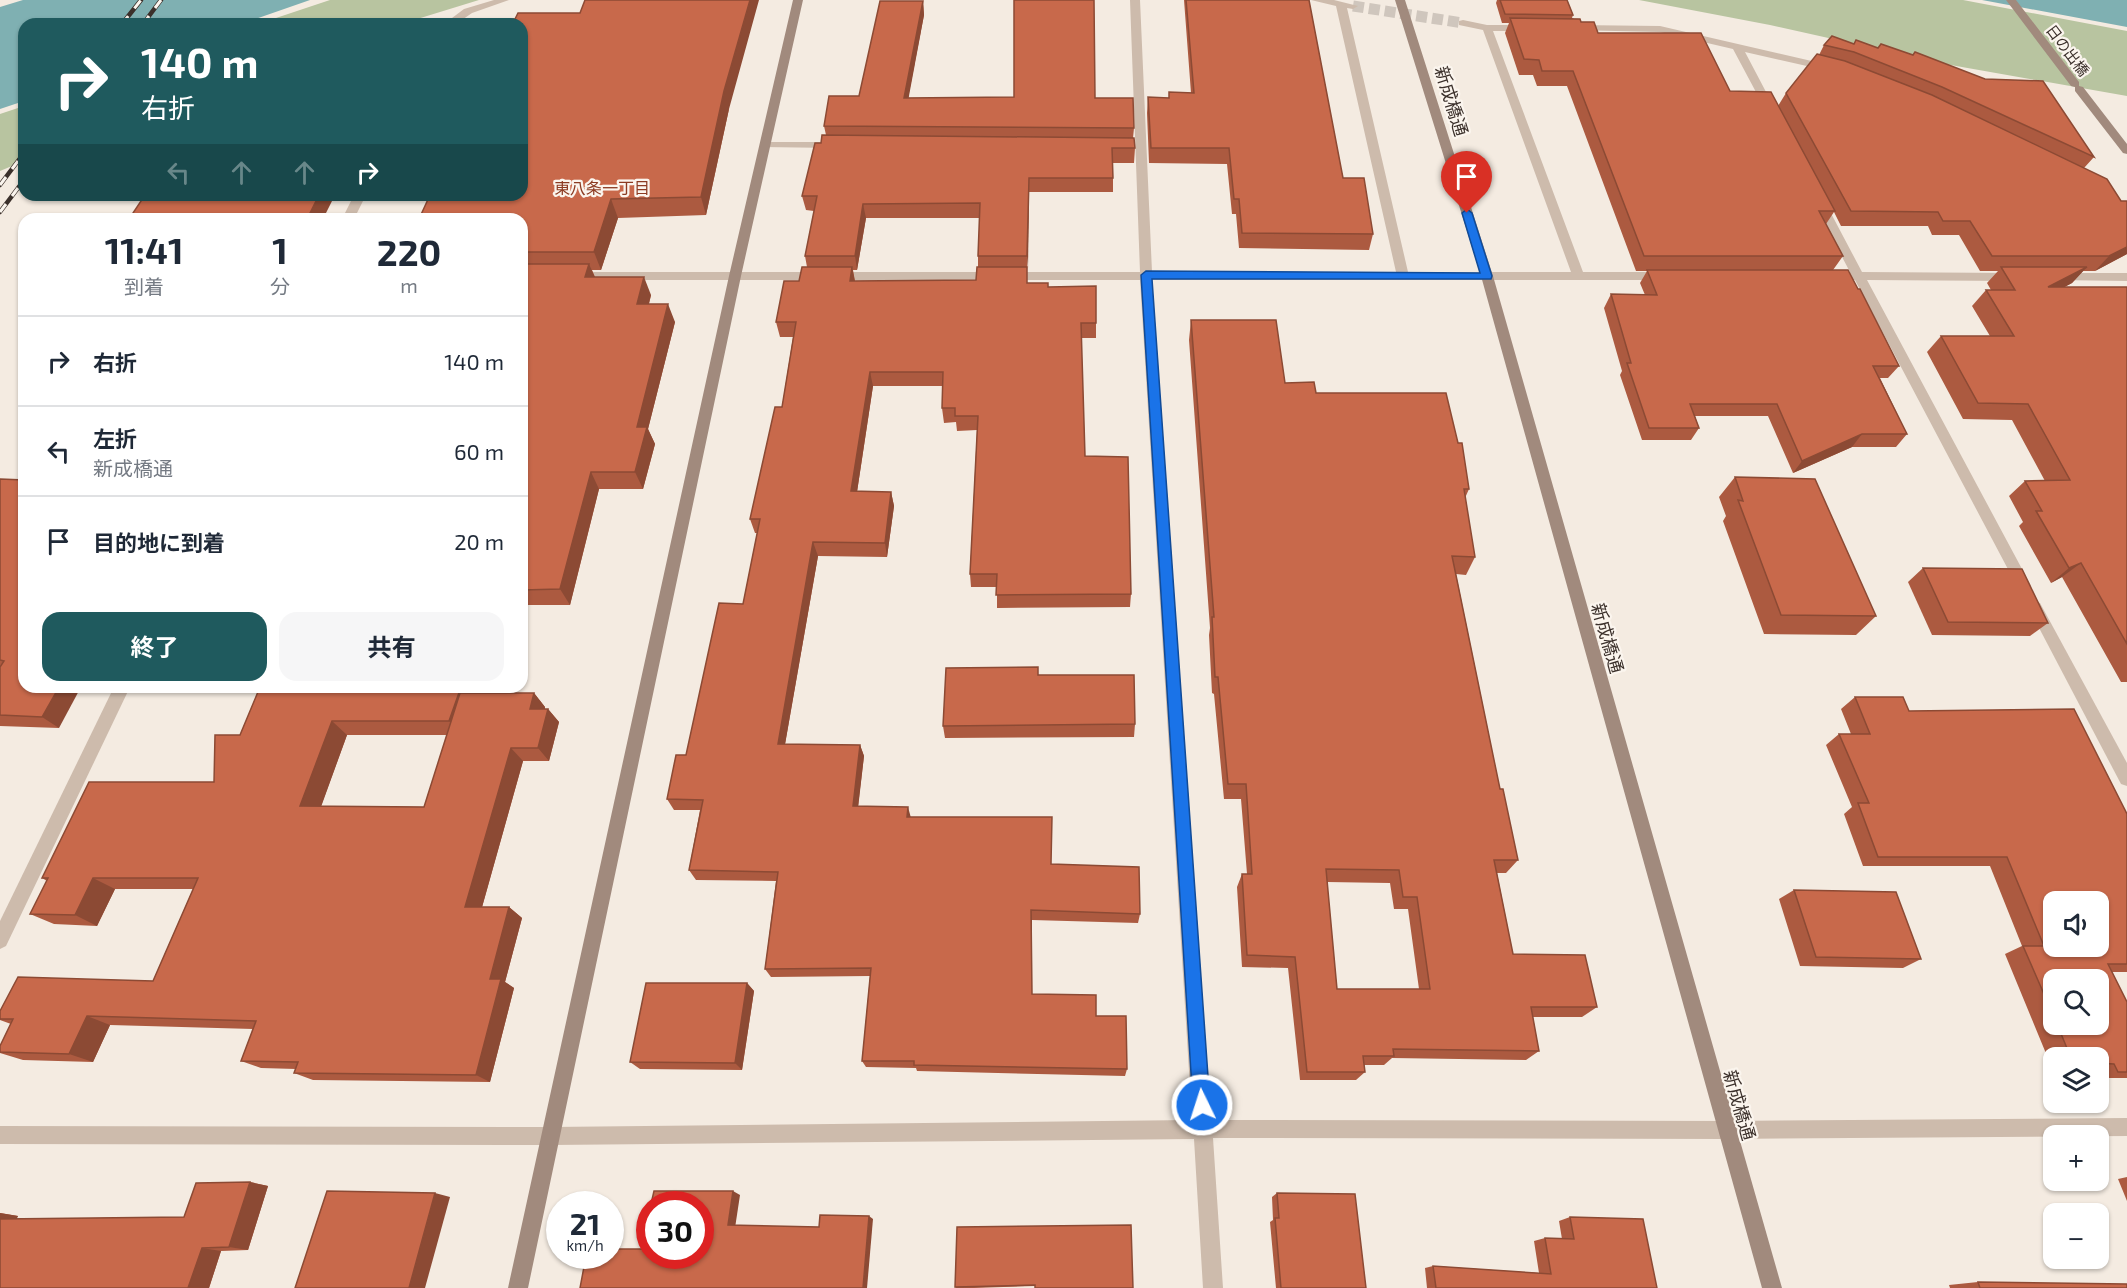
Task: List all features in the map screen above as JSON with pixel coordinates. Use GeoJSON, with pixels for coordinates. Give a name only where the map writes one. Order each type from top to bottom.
{"type":"FeatureCollection","features":[{"type":"Feature","properties":{"kind":"street"},"geometry":{"type":"LineString","coordinates":[[458,18],[468,11],[504,0]]}},
{"type":"Feature","properties":{"kind":"street"},"geometry":{"type":"LineString","coordinates":[[518,1288],[735,276],[798,0]]}},
{"type":"Feature","properties":{"kind":"street"},"geometry":{"type":"LineString","coordinates":[[1135,0],[1135,147],[1146,275],[1213,1288]]}},
{"type":"Feature","properties":{"kind":"street"},"geometry":{"type":"LineString","coordinates":[[1316,0],[1347,6],[1403,276]]}},
{"type":"Feature","properties":{"kind":"street","name":"新成橋通"},"geometry":{"type":"LineString","coordinates":[[1400,0],[1487,276],[1772,1288]]}},
{"type":"Feature","properties":{"kind":"street","name":"日の出橋"},"geometry":{"type":"LineString","coordinates":[[2012,0],[2127,151]]}},
{"type":"Feature","properties":{"kind":"street"},"geometry":{"type":"LineString","coordinates":[[1462,23],[1487,28],[1533,28]]}},
{"type":"Feature","properties":{"kind":"street"},"geometry":{"type":"LineString","coordinates":[[1487,28],[1579,276]]}},
{"type":"Feature","properties":{"kind":"street"},"geometry":{"type":"LineString","coordinates":[[1568,28],[1660,29],[1737,45],[1840,71]]}},
{"type":"Feature","properties":{"kind":"street"},"geometry":{"type":"LineString","coordinates":[[1737,45],[1775,119]]}},
{"type":"Feature","properties":{"kind":"street"},"geometry":{"type":"LineString","coordinates":[[765,145],[847,145]]}},
{"type":"Feature","properties":{"kind":"street"},"geometry":{"type":"LineString","coordinates":[[1814,192],[2127,779]]}},
{"type":"Feature","properties":{"kind":"street"},"geometry":{"type":"LineString","coordinates":[[558,276],[1672,276]]}},
{"type":"Feature","properties":{"kind":"street"},"geometry":{"type":"LineString","coordinates":[[1824,276],[2022,277]]}},
{"type":"Feature","properties":{"kind":"street"},"geometry":{"type":"LineString","coordinates":[[2045,277],[2127,277]]}},
{"type":"Feature","properties":{"kind":"street"},"geometry":{"type":"LineString","coordinates":[[0,940],[119,693]]}},
{"type":"Feature","properties":{"kind":"street"},"geometry":{"type":"LineString","coordinates":[[0,1135],[551,1136],[1203,1129],[1727,1130],[2127,1127]]}},
{"type":"Feature","properties":{"kind":"green space"},"geometry":{"type":"Polygon","coordinates":[[[330,0],[479,0],[420,18],[276,18],[330,0]]]}},
{"type":"Feature","properties":{"kind":"green space"},"geometry":{"type":"Polygon","coordinates":[[[1639,0],[1963,0],[2127,31],[2127,96],[1945,64],[1770,25],[1639,0]]]}},
{"type":"Feature","properties":{"kind":"green space"},"geometry":{"type":"Polygon","coordinates":[[[18,108],[18,164],[0,171],[0,114],[18,108]]]}},
{"type":"Feature","properties":{"kind":"water"},"geometry":{"type":"Polygon","coordinates":[[[23,0],[310,0],[258,18],[18,18],[18,103],[0,109],[0,7],[23,0]]]}},
{"type":"Feature","properties":{"kind":"water"},"geometry":{"type":"Polygon","coordinates":[[[1982,0],[2127,0],[2127,27],[1982,0]]]}},
{"type":"Feature","properties":{"kind":"building"},"geometry":{"type":"Polygon","coordinates":[[[585,0],[750,0],[724,91],[701,197],[611,199],[594,252],[528,252],[528,213],[422,213],[427,201],[528,201],[528,18],[516,18],[518,13],[580,13],[585,0]]]}},
{"type":"Feature","properties":{"kind":"building"},"geometry":{"type":"Polygon","coordinates":[[[1014,0],[1094,0],[1095,98],[1133,98],[1134,128],[824,126],[829,96],[859,96],[880,1],[923,1],[904,98],[1014,97],[1014,0]]]}},
{"type":"Feature","properties":{"kind":"building"},"geometry":{"type":"Polygon","coordinates":[[[1186,0],[1309,0],[1343,178],[1364,178],[1373,234],[1242,233],[1239,199],[1234,199],[1229,148],[1151,148],[1148,97],[1169,98],[1169,92],[1194,93],[1186,0]]]}},
{"type":"Feature","properties":{"kind":"building"},"geometry":{"type":"Polygon","coordinates":[[[1500,0],[1567,0],[1573,15],[1505,14],[1500,0]]]}},
{"type":"Feature","properties":{"kind":"building"},"geometry":{"type":"Polygon","coordinates":[[[1510,18],[1580,19],[1581,22],[1594,22],[1598,33],[1701,33],[1730,91],[1771,92],[1835,211],[1819,211],[1843,256],[1644,256],[1573,71],[1542,71],[1539,60],[1524,59],[1510,18]]]}},
{"type":"Feature","properties":{"kind":"building"},"geometry":{"type":"Polygon","coordinates":[[[1832,36],[1854,44],[1856,40],[1878,48],[1881,44],[1913,55],[1915,52],[1985,79],[2043,81],[2094,157],[1942,87],[1854,52],[1824,45],[1832,36]]]}},
{"type":"Feature","properties":{"kind":"building"},"geometry":{"type":"Polygon","coordinates":[[[1817,54],[1845,61],[1932,95],[2107,179],[2121,201],[2127,201],[2127,247],[2109,256],[1992,256],[1970,221],[1943,221],[1938,212],[1851,211],[1786,93],[1817,54]]]}},
{"type":"Feature","properties":{"kind":"building"},"geometry":{"type":"Polygon","coordinates":[[[822,135],[1134,138],[1135,148],[1112,148],[1113,178],[1029,178],[1027,256],[978,256],[980,203],[863,204],[855,256],[805,256],[817,196],[802,196],[815,143],[821,143],[822,135]]]}},
{"type":"Feature","properties":{"kind":"building"},"geometry":{"type":"Polygon","coordinates":[[[141,201],[316,201],[310,213],[133,213],[141,201]]]}},
{"type":"Feature","properties":{"kind":"building"},"geometry":{"type":"Polygon","coordinates":[[[528,264],[589,264],[585,277],[644,277],[637,304],[668,304],[637,427],[647,427],[635,472],[591,472],[560,589],[528,590],[528,264]]]}},
{"type":"Feature","properties":{"kind":"building"},"geometry":{"type":"Polygon","coordinates":[[[802,267],[852,267],[850,281],[976,280],[977,267],[1027,267],[1027,283],[1048,283],[1048,287],[1096,286],[1096,323],[1081,323],[1085,456],[1128,457],[1131,594],[996,595],[997,574],[970,574],[978,416],[955,416],[955,408],[942,408],[943,372],[870,372],[851,491],[891,492],[885,543],[813,542],[778,744],[860,745],[853,806],[908,807],[907,817],[1052,817],[1051,864],[1139,867],[1140,914],[1031,910],[1032,994],[1096,995],[1096,1016],[1126,1016],[1127,1069],[914,1065],[914,1061],[862,1061],[871,968],[765,969],[778,872],[689,870],[703,800],[667,799],[676,755],[686,755],[719,603],[743,604],[760,519],[750,519],[775,407],[782,407],[796,322],[776,322],[784,281],[799,281],[802,267]]]}},
{"type":"Feature","properties":{"kind":"building"},"geometry":{"type":"Polygon","coordinates":[[[2001,267],[2087,267],[2048,287],[2127,287],[2127,644],[2081,563],[2069,568],[2036,511],[2042,511],[2025,481],[2070,480],[2028,404],[1978,403],[1941,336],[2014,336],[1986,290],[2015,290],[2001,267]]]}},
{"type":"Feature","properties":{"kind":"building"},"geometry":{"type":"Polygon","coordinates":[[[1647,270],[1848,270],[1899,366],[1873,366],[1907,434],[1862,434],[1802,461],[1777,404],[1690,404],[1699,428],[1649,428],[1627,363],[1631,363],[1611,294],[1657,295],[1647,270]]]}},
{"type":"Feature","properties":{"kind":"building"},"geometry":{"type":"Polygon","coordinates":[[[1191,320],[1276,320],[1285,383],[1314,382],[1316,393],[1446,393],[1458,443],[1462,443],[1469,489],[1464,489],[1475,557],[1452,556],[1500,789],[1503,789],[1518,860],[1494,860],[1513,954],[1585,955],[1597,1007],[1531,1007],[1539,1051],[1393,1049],[1394,1056],[1363,1056],[1365,1072],[1307,1072],[1295,957],[1247,955],[1242,874],[1252,874],[1246,784],[1228,784],[1218,677],[1215,677],[1212,617],[1214,617],[1191,320]],[[1326,869],[1337,989],[1430,989],[1417,897],[1403,897],[1399,870],[1326,869]]]}},
{"type":"Feature","properties":{"kind":"building"},"geometry":{"type":"Polygon","coordinates":[[[1735,477],[1815,479],[1876,616],[1781,615],[1738,500],[1743,501],[1735,477]]]}},
{"type":"Feature","properties":{"kind":"building"},"geometry":{"type":"Polygon","coordinates":[[[0,479],[18,480],[18,693],[56,693],[42,717],[0,715],[0,667],[4,661],[0,660],[0,479]]]}},
{"type":"Feature","properties":{"kind":"building"},"geometry":{"type":"Polygon","coordinates":[[[1923,568],[2022,569],[2048,623],[1948,622],[1923,568]]]}},
{"type":"Feature","properties":{"kind":"building"},"geometry":{"type":"Polygon","coordinates":[[[1038,667],[1038,675],[1134,675],[1135,724],[943,726],[946,668],[1038,667]]]}},
{"type":"Feature","properties":{"kind":"building"},"geometry":{"type":"Polygon","coordinates":[[[258,693],[459,693],[449,721],[332,721],[300,806],[424,807],[460,693],[534,693],[530,709],[548,709],[538,748],[511,748],[465,907],[509,907],[490,979],[501,979],[476,1075],[294,1073],[298,1062],[241,1061],[256,1021],[87,1016],[69,1054],[0,1052],[0,1046],[13,1019],[0,1019],[0,1011],[18,977],[153,981],[198,878],[93,878],[75,915],[30,914],[48,878],[42,878],[89,782],[214,782],[215,735],[240,735],[258,693]]]}},
{"type":"Feature","properties":{"kind":"building"},"geometry":{"type":"Polygon","coordinates":[[[1855,697],[1903,697],[1909,711],[2074,709],[2127,814],[2127,964],[2108,964],[2127,1002],[2127,1072],[2118,1072],[2114,1064],[2109,1064],[2109,1047],[2066,1047],[2062,1035],[2109,1035],[2109,969],[2043,969],[2043,992],[2023,946],[2043,946],[2043,957],[2109,957],[2109,891],[2043,891],[2043,944],[2007,857],[1878,857],[1858,803],[1869,803],[1839,734],[1870,734],[1855,697]]]}},
{"type":"Feature","properties":{"kind":"building"},"geometry":{"type":"Polygon","coordinates":[[[1794,890],[1896,892],[1921,959],[1816,957],[1794,890]]]}},
{"type":"Feature","properties":{"kind":"building"},"geometry":{"type":"Polygon","coordinates":[[[646,983],[747,983],[735,1063],[630,1062],[646,983]]]}},
{"type":"Feature","properties":{"kind":"building"},"geometry":{"type":"Polygon","coordinates":[[[250,1182],[229,1247],[202,1248],[188,1288],[0,1288],[0,1219],[184,1217],[196,1183],[250,1182]]]}},
{"type":"Feature","properties":{"kind":"building"},"geometry":{"type":"Polygon","coordinates":[[[327,1191],[435,1193],[409,1288],[295,1288],[327,1191]]]}},
{"type":"Feature","properties":{"kind":"building"},"geometry":{"type":"Polygon","coordinates":[[[714,1191],[733,1191],[728,1225],[819,1227],[820,1215],[869,1216],[863,1288],[580,1288],[584,1269],[624,1269],[624,1249],[636,1249],[636,1269],[714,1269],[714,1191]]]}},
{"type":"Feature","properties":{"kind":"building"},"geometry":{"type":"Polygon","coordinates":[[[1277,1193],[1355,1194],[1366,1288],[1281,1288],[1275,1218],[1279,1218],[1277,1193]]]}},
{"type":"Feature","properties":{"kind":"building"},"geometry":{"type":"Polygon","coordinates":[[[1570,1217],[1643,1219],[1657,1288],[1436,1288],[1433,1266],[1551,1274],[1545,1238],[1574,1239],[1570,1217]]]}},
{"type":"Feature","properties":{"kind":"building"},"geometry":{"type":"Polygon","coordinates":[[[1131,1225],[1133,1288],[1035,1288],[1035,1285],[955,1287],[957,1227],[1131,1225]]]}},
{"type":"Feature","properties":{"kind":"building"},"geometry":{"type":"Polygon","coordinates":[[[1978,1282],[2127,1284],[2127,1288],[1980,1288],[1978,1282]]]}},
{"type":"Feature","properties":{"kind":"tunnel"},"geometry":{"type":"LineString","coordinates":[[1353,6],[1463,23]]}},
{"type":"Feature","properties":{"kind":"railway"},"geometry":{"type":"LineString","coordinates":[[127,18],[141,0]]}},
{"type":"Feature","properties":{"kind":"railway"},"geometry":{"type":"LineString","coordinates":[[148,18],[161,0]]}},
{"type":"Feature","properties":{"kind":"railway"},"geometry":{"type":"LineString","coordinates":[[0,185],[18,161]]}},
{"type":"Feature","properties":{"kind":"railway"},"geometry":{"type":"LineString","coordinates":[[0,212],[18,188]]}},
{"type":"Feature","properties":{"kind":"district","name":"東八条一丁目"},"geometry":{"type":"Point","coordinates":[602,187]}},
{"type":"Feature","properties":{"kind":"route"},"geometry":{"type":"LineString","coordinates":[[1202,1105],[1146,275],[1487,276],[1467,213]]}}]}
